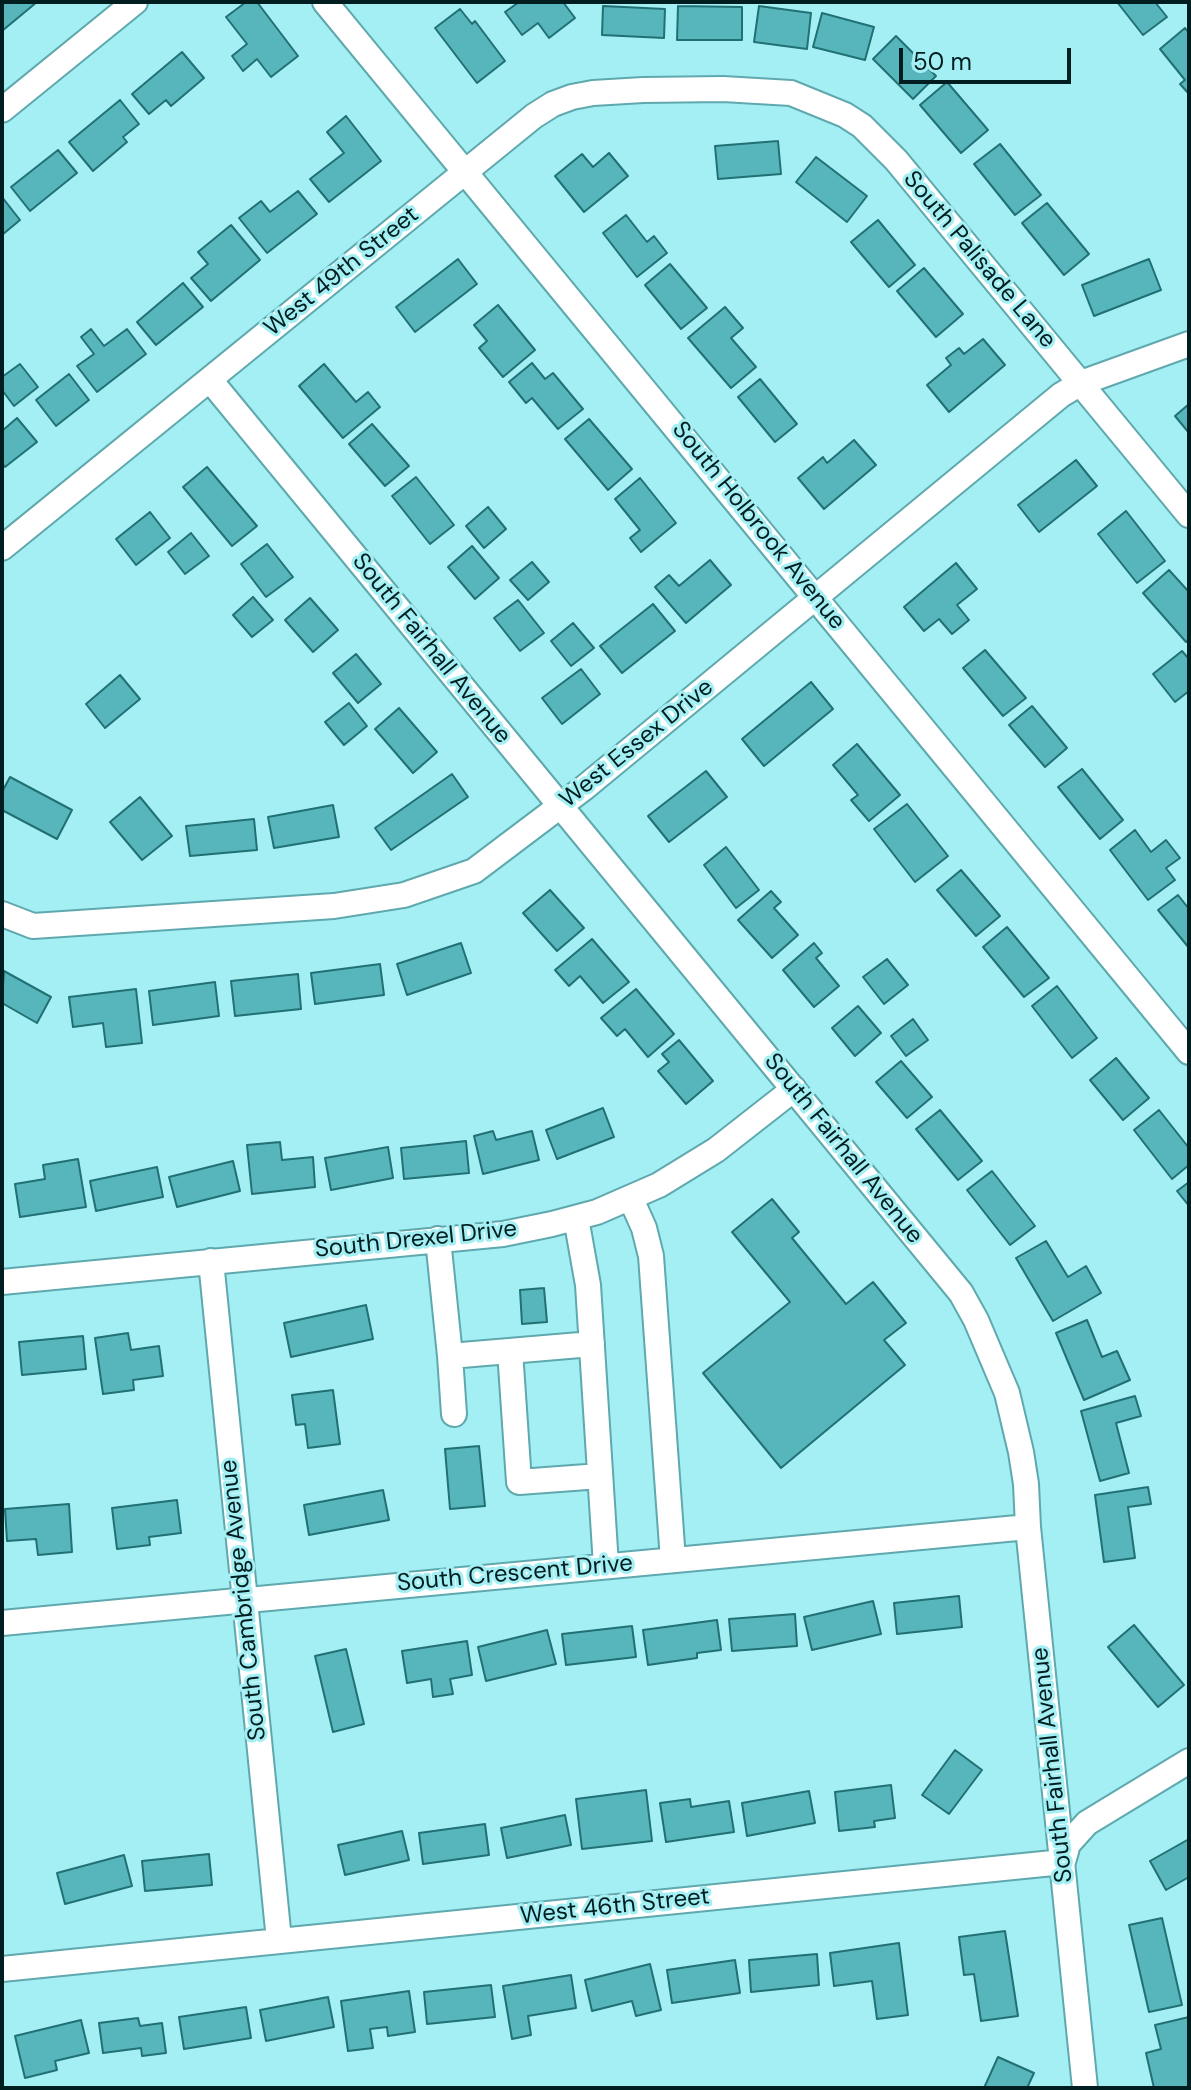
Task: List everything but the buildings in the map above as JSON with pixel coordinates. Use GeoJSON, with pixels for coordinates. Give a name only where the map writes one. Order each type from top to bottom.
{"type":"FeatureCollection","features":[{"type":"Feature","properties":{"kind":"street"},"geometry":{"type":"LineString","coordinates":[[2,110],[135,2]]}},
{"type":"Feature","properties":{"kind":"street","name":"South Holbrook Avenue"},"geometry":{"type":"LineString","coordinates":[[325,2],[1189,1052]]}},
{"type":"Feature","properties":{"kind":"street","name":"West 49th Street"},"geometry":{"type":"LineString","coordinates":[[2,548],[534,116],[553,104],[593,93],[718,89]]}},
{"type":"Feature","properties":{"kind":"street","name":"South Palisade Lane"},"geometry":{"type":"LineString","coordinates":[[718,89],[791,93],[845,115],[862,126],[896,160],[1189,515]]}},
{"type":"Feature","properties":{"kind":"street","name":"West Essex Drive"},"geometry":{"type":"LineString","coordinates":[[2,914],[33,926],[334,906],[404,895],[474,871],[560,807],[1061,395],[1081,383],[1189,344]]}},
{"type":"Feature","properties":{"kind":"street","name":"South Fairhall Avenue"},"geometry":{"type":"LineString","coordinates":[[210,380],[961,1293],[976,1320],[1007,1393],[1021,1452],[1085,2088]]}},
{"type":"Feature","properties":{"kind":"street","name":"South Drexel Drive"},"geometry":{"type":"LineString","coordinates":[[2,1282],[503,1234],[576,1218],[631,1199],[691,1168],[794,1089]]}},
{"type":"Feature","properties":{"kind":"street"},"geometry":{"type":"LineString","coordinates":[[631,1199],[644,1228],[651,1256],[673,1560]]}},
{"type":"Feature","properties":{"kind":"street"},"geometry":{"type":"LineString","coordinates":[[576,1218],[588,1285],[606,1566]]}},
{"type":"Feature","properties":{"kind":"street"},"geometry":{"type":"LineString","coordinates":[[438,1239],[454,1414]]}},
{"type":"Feature","properties":{"kind":"street","name":"South Cambridge Avenue"},"geometry":{"type":"LineString","coordinates":[[211,1261],[279,1940]]}},
{"type":"Feature","properties":{"kind":"street"},"geometry":{"type":"LineString","coordinates":[[450,1356],[592,1344]]}},
{"type":"Feature","properties":{"kind":"street"},"geometry":{"type":"LineString","coordinates":[[510,1351],[519,1482],[600,1476]]}},
{"type":"Feature","properties":{"kind":"street","name":"South Crescent Drive"},"geometry":{"type":"LineString","coordinates":[[2,1623],[1028,1527]]}},
{"type":"Feature","properties":{"kind":"street"},"geometry":{"type":"LineString","coordinates":[[1063,1862],[1068,1844],[1087,1823],[1189,1761]]}},
{"type":"Feature","properties":{"kind":"street","name":"West 46th Street"},"geometry":{"type":"LineString","coordinates":[[2,1969],[1063,1862]]}}]}
